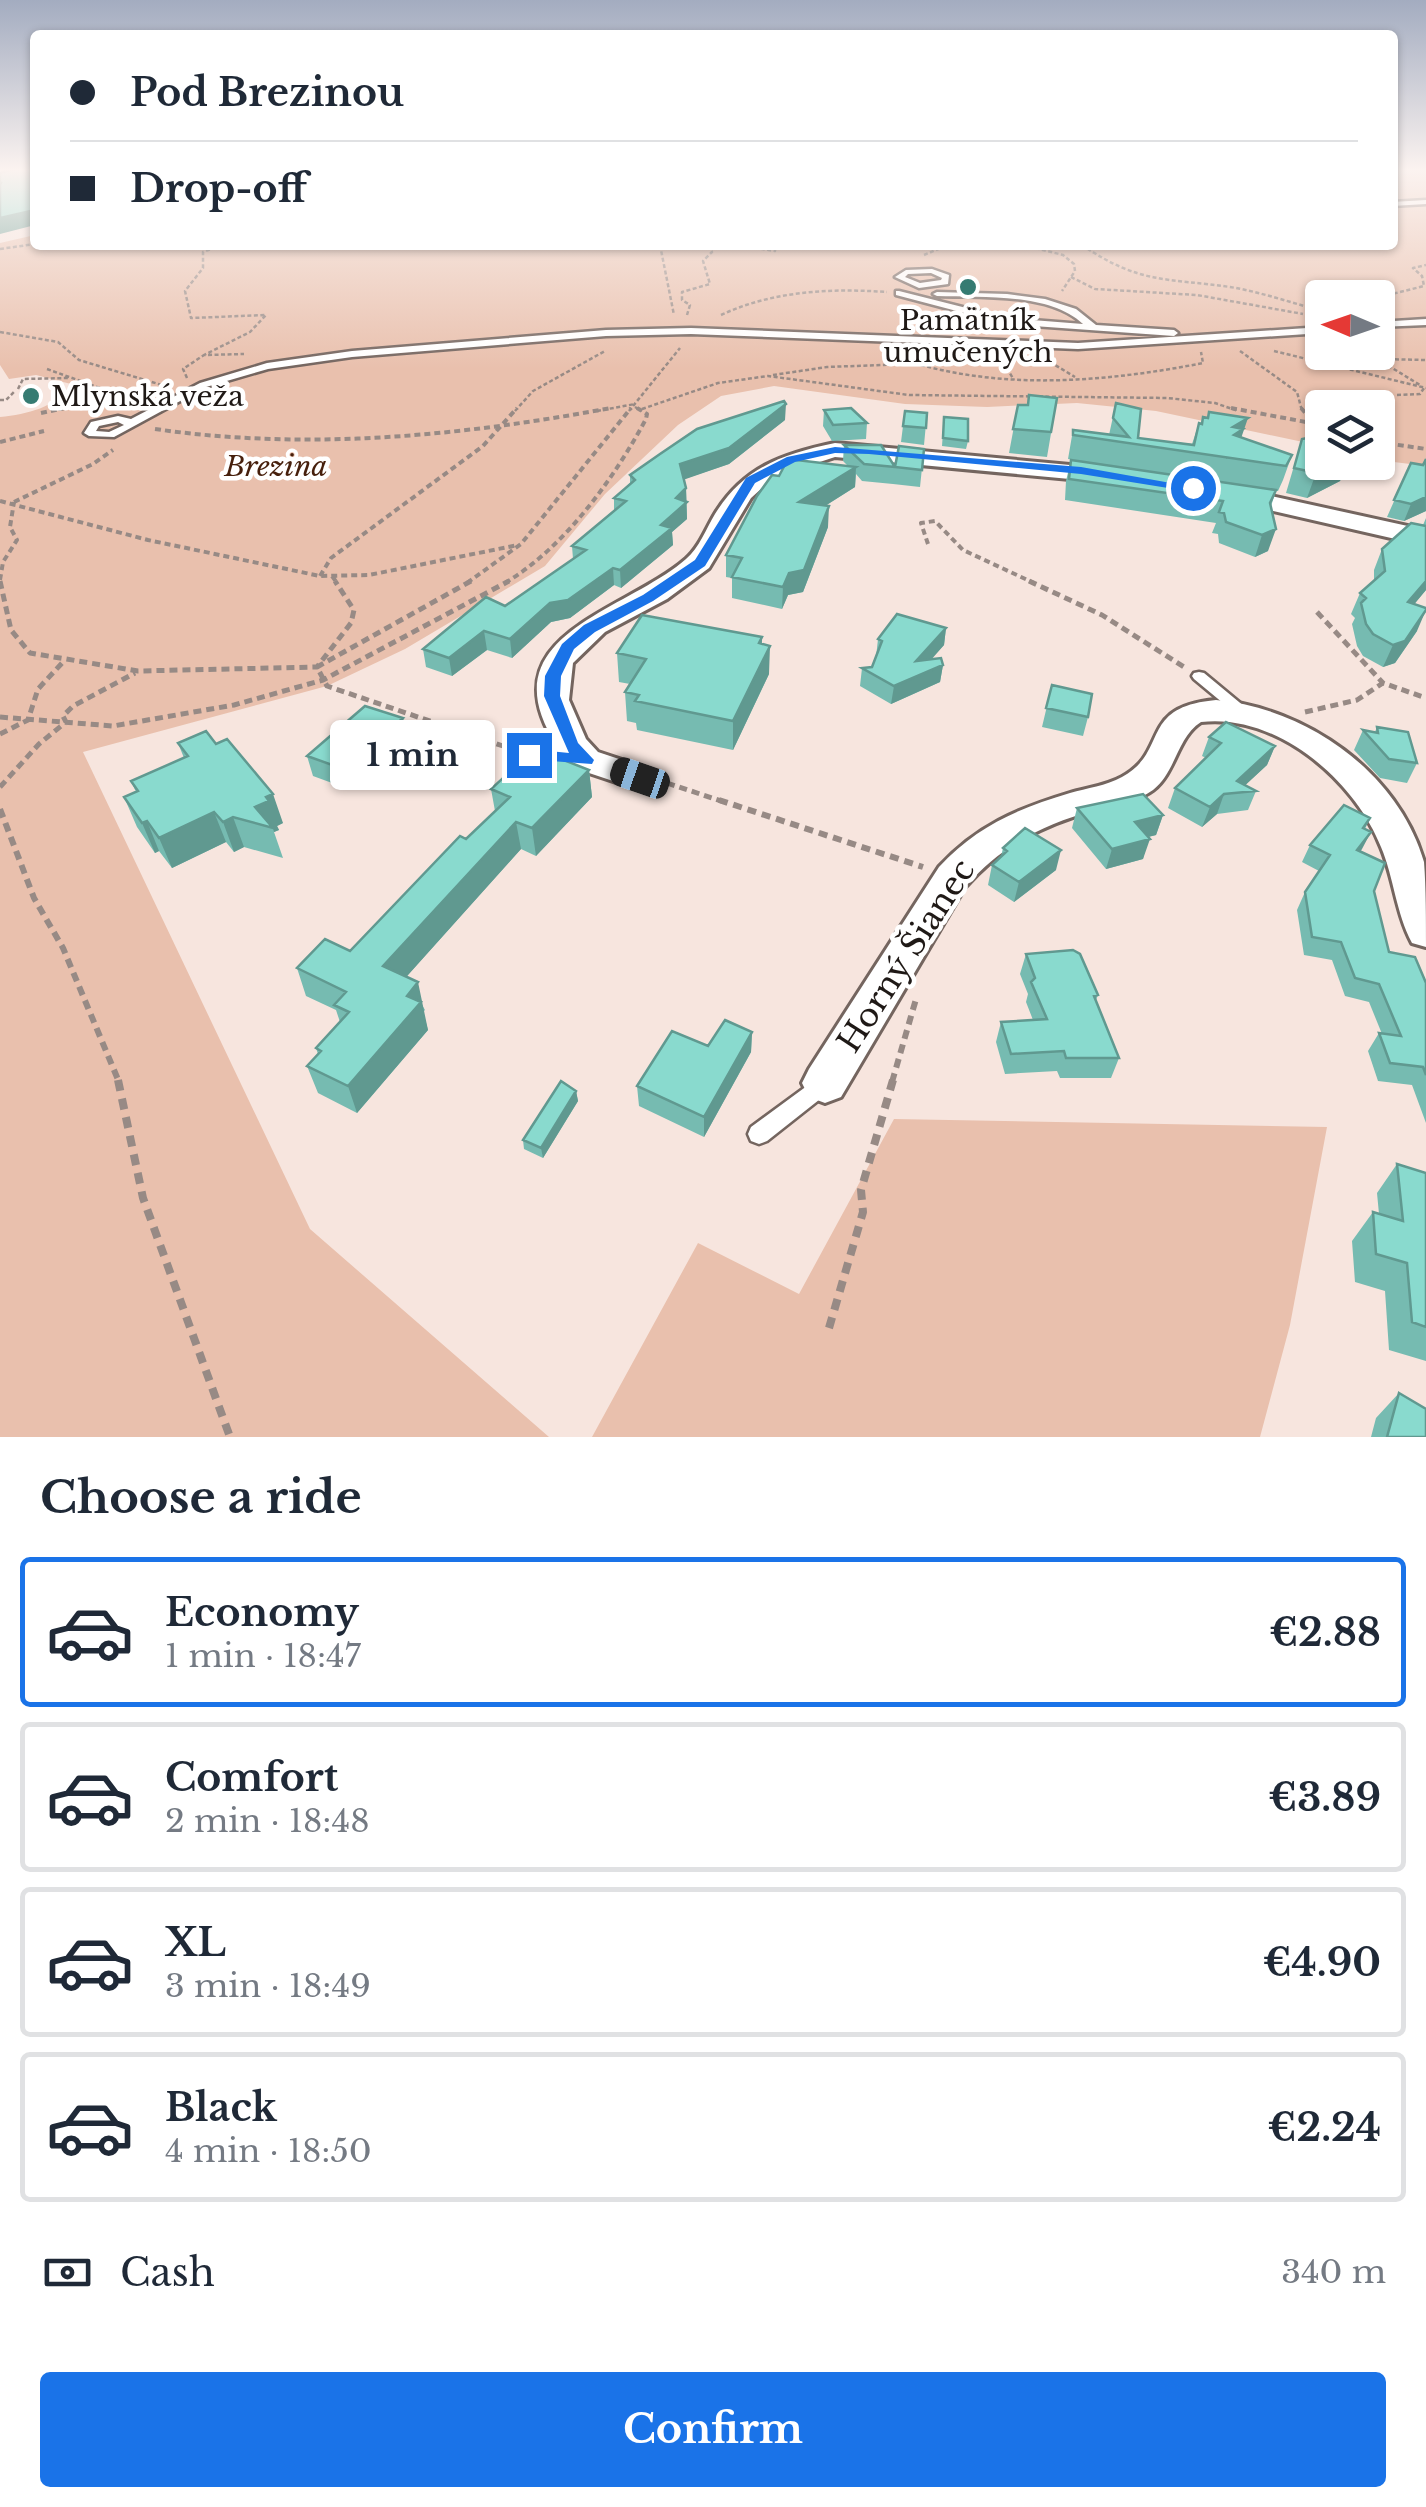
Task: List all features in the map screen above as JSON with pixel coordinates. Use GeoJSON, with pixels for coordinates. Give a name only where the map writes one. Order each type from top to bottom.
{"type":"FeatureCollection","features":[{"type":"Feature","properties":{"kind":"street"},"geometry":{"type":"LineString","coordinates":[[586,760],[548,713],[553,676],[568,647],[590,628],[648,598],[700,563],[750,480],[792,459],[835,450],[869,450],[1137,480]]}},
{"type":"Feature","properties":{"kind":"street"},"geometry":{"type":"LineString","coordinates":[[1212,491],[1268,500],[1426,538]]}},
{"type":"Feature","properties":{"kind":"street","name":"Horný Šianec"},"geometry":{"type":"LineString","coordinates":[[826,1083],[952,876],[975,849],[997,832],[1131,788],[1150,775],[1178,722],[1189,714],[1240,710],[1288,726],[1316,745],[1363,792],[1398,842],[1426,932]]}},
{"type":"Feature","properties":{"kind":"street"},"geometry":{"type":"LineString","coordinates":[[529,755],[586,760],[647,779]]}},
{"type":"Feature","properties":{"kind":"lane"},"geometry":{"type":"LineString","coordinates":[[931,286],[945,282],[946,277],[918,270],[898,277],[913,285],[953,294]]}},
{"type":"Feature","properties":{"kind":"lane"},"geometry":{"type":"LineString","coordinates":[[899,293],[1013,298],[1073,311],[1096,328]]}},
{"type":"Feature","properties":{"kind":"lane"},"geometry":{"type":"LineString","coordinates":[[899,293],[1006,321],[1265,334]]}},
{"type":"Feature","properties":{"kind":"lane"},"geometry":{"type":"LineString","coordinates":[[1395,324],[1426,322]]}},
{"type":"Feature","properties":{"kind":"lane"},"geometry":{"type":"LineString","coordinates":[[137,425],[193,390],[249,370],[308,359],[641,331],[1078,346],[1218,340],[1305,331]]}},
{"type":"Feature","properties":{"kind":"lane"},"geometry":{"type":"LineString","coordinates":[[1199,676],[1240,710]]}},
{"type":"Feature","properties":{"kind":"lane"},"geometry":{"type":"LineString","coordinates":[[759,1134],[826,1083]]}},
{"type":"Feature","properties":{"kind":"path"},"geometry":{"type":"LineString","coordinates":[[0,249],[30,245]]}},
{"type":"Feature","properties":{"kind":"path"},"geometry":{"type":"LineString","coordinates":[[208,250],[203,252],[203,268],[184,291],[191,318],[212,321],[260,313]]}},
{"type":"Feature","properties":{"kind":"path"},"geometry":{"type":"LineString","coordinates":[[661,250],[670,305],[676,320],[691,331]]}},
{"type":"Feature","properties":{"kind":"path"},"geometry":{"type":"LineString","coordinates":[[14,502],[10,527],[17,540],[2,561],[1,599],[17,644],[30,654],[138,671],[317,667],[462,586],[521,544],[639,406],[698,325],[686,317],[690,305],[682,300],[682,292],[684,288],[710,284],[703,261],[711,250]]}},
{"type":"Feature","properties":{"kind":"path"},"geometry":{"type":"LineString","coordinates":[[1041,250],[1063,256],[1074,264],[1071,278],[1095,289],[1197,295],[1305,311]]}},
{"type":"Feature","properties":{"kind":"path"},"geometry":{"type":"LineString","coordinates":[[1089,250],[1116,268],[1143,276],[1235,288],[1305,309]]}},
{"type":"Feature","properties":{"kind":"path"},"geometry":{"type":"LineString","coordinates":[[1395,294],[1424,286],[1422,276],[1413,268],[1426,265]]}},
{"type":"Feature","properties":{"kind":"path"},"geometry":{"type":"LineString","coordinates":[[706,332],[716,317],[743,304],[820,294],[899,293]]}},
{"type":"Feature","properties":{"kind":"path"},"geometry":{"type":"LineString","coordinates":[[718,317],[744,304],[820,294]]}},
{"type":"Feature","properties":{"kind":"path"},"geometry":{"type":"LineString","coordinates":[[320,576],[330,558],[484,446],[533,391],[641,331]]}},
{"type":"Feature","properties":{"kind":"path"},"geometry":{"type":"LineString","coordinates":[[0,332],[33,334],[58,342],[79,360],[119,375],[193,390]]}},
{"type":"Feature","properties":{"kind":"path"},"geometry":{"type":"LineString","coordinates":[[848,340],[908,364]]}},
{"type":"Feature","properties":{"kind":"path"},"geometry":{"type":"LineString","coordinates":[[137,425],[229,441],[503,425],[639,406],[718,384],[827,366],[908,364],[1014,380],[1149,375],[1203,363],[1202,348],[1218,340],[1297,392],[1305,415]]}},
{"type":"Feature","properties":{"kind":"path"},"geometry":{"type":"LineString","coordinates":[[1260,347],[1425,389]]}},
{"type":"Feature","properties":{"kind":"path"},"geometry":{"type":"LineString","coordinates":[[1395,359],[1426,360]]}},
{"type":"Feature","properties":{"kind":"path"},"geometry":{"type":"LineString","coordinates":[[47,368],[110,388],[116,396]]}},
{"type":"Feature","properties":{"kind":"path"},"geometry":{"type":"LineString","coordinates":[[1395,370],[1425,389]]}},
{"type":"Feature","properties":{"kind":"path"},"geometry":{"type":"LineString","coordinates":[[768,376],[910,395],[1166,398],[1305,419]]}},
{"type":"Feature","properties":{"kind":"path"},"geometry":{"type":"LineString","coordinates":[[0,400],[6,400],[21,382],[39,378],[62,381],[72,377]]}},
{"type":"Feature","properties":{"kind":"path"},"geometry":{"type":"LineString","coordinates":[[1397,395],[1420,394],[1425,389]]}},
{"type":"Feature","properties":{"kind":"path"},"geometry":{"type":"LineString","coordinates":[[41,413],[116,396],[193,390]]}},
{"type":"Feature","properties":{"kind":"path"},"geometry":{"type":"LineString","coordinates":[[0,717],[113,726],[234,705],[323,680],[459,610],[538,562],[624,460],[646,420],[639,406]]}},
{"type":"Feature","properties":{"kind":"path"},"geometry":{"type":"LineString","coordinates":[[0,442],[44,431]]}},
{"type":"Feature","properties":{"kind":"path"},"geometry":{"type":"LineString","coordinates":[[14,502],[93,464],[120,444]]}},
{"type":"Feature","properties":{"kind":"path"},"geometry":{"type":"LineString","coordinates":[[1395,445],[1426,450]]}},
{"type":"Feature","properties":{"kind":"path"},"geometry":{"type":"LineString","coordinates":[[0,501],[148,540],[320,576],[369,575],[521,544]]}},
{"type":"Feature","properties":{"kind":"path"},"geometry":{"type":"LineString","coordinates":[[928,544],[922,523],[935,521],[963,550],[1102,616],[1199,676]]}},
{"type":"Feature","properties":{"kind":"path"},"geometry":{"type":"LineString","coordinates":[[317,667],[351,623],[354,610],[332,576]]}},
{"type":"Feature","properties":{"kind":"path"},"geometry":{"type":"LineString","coordinates":[[1318,612],[1383,684],[1426,698]]}},
{"type":"Feature","properties":{"kind":"path"},"geometry":{"type":"LineString","coordinates":[[0,734],[28,720],[38,689],[64,662]]}},
{"type":"Feature","properties":{"kind":"path"},"geometry":{"type":"LineString","coordinates":[[317,667],[327,686],[529,755]]}},
{"type":"Feature","properties":{"kind":"path"},"geometry":{"type":"LineString","coordinates":[[66,722],[63,716],[73,706],[138,671]]}},
{"type":"Feature","properties":{"kind":"path"},"geometry":{"type":"LineString","coordinates":[[1327,709],[1357,700],[1383,684]]}},
{"type":"Feature","properties":{"kind":"path"},"geometry":{"type":"LineString","coordinates":[[0,788],[66,722]]}},
{"type":"Feature","properties":{"kind":"path"},"geometry":{"type":"LineString","coordinates":[[647,779],[952,876]]}},
{"type":"Feature","properties":{"kind":"path"},"geometry":{"type":"LineString","coordinates":[[0,809],[34,898],[63,948],[122,1089],[143,1198],[229,1434]]}},
{"type":"Feature","properties":{"kind":"path"},"geometry":{"type":"LineString","coordinates":[[829,1328],[863,1212],[861,1190],[915,1001]]}},
{"type":"Feature","properties":{"kind":"green space","name":"Brezina"},"geometry":{"type":"Polygon","coordinates":[[[1398,235],[1426,235],[1426,466],[1395,462],[1395,390],[1305,390],[1305,442],[1156,411],[1077,403],[987,407],[905,404],[774,386],[721,396],[678,425],[605,494],[545,566],[405,649],[327,686],[83,752],[310,1229],[549,1437],[0,1437],[0,417],[40,408],[57,399],[71,384],[36,375],[9,379],[0,365],[0,243],[30,236],[30,250],[1398,250],[1398,235]]]}},
{"type":"Feature","properties":{"kind":"green space"},"geometry":{"type":"Polygon","coordinates":[[[894,1119],[1327,1127],[1290,1325],[1260,1437],[592,1437],[698,1243],[799,1294],[894,1119]]]}},
{"type":"Feature","properties":{"kind":"building"},"geometry":{"type":"Polygon","coordinates":[[[1029,395],[1057,398],[1051,432],[1013,429],[1018,405],[1028,405],[1029,395]]]}},
{"type":"Feature","properties":{"kind":"building"},"geometry":{"type":"Polygon","coordinates":[[[784,401],[786,404],[729,448],[680,464],[686,488],[676,498],[687,502],[661,525],[672,528],[620,570],[613,568],[568,600],[550,603],[510,639],[484,631],[449,658],[423,649],[486,597],[505,606],[586,550],[572,546],[626,501],[614,498],[635,480],[630,475],[660,454],[697,429],[784,401]]]}},
{"type":"Feature","properties":{"kind":"building"},"geometry":{"type":"Polygon","coordinates":[[[1116,403],[1141,409],[1138,438],[1194,445],[1199,423],[1202,424],[1203,417],[1208,418],[1209,412],[1248,418],[1233,427],[1243,429],[1234,435],[1292,455],[1286,466],[1073,435],[1073,430],[1129,437],[1113,418],[1116,403]]]}},
{"type":"Feature","properties":{"kind":"building"},"geometry":{"type":"Polygon","coordinates":[[[851,408],[867,423],[833,425],[824,410],[851,408]]]}},
{"type":"Feature","properties":{"kind":"building"},"geometry":{"type":"Polygon","coordinates":[[[905,411],[927,413],[926,428],[903,426],[905,411]]]}},
{"type":"Feature","properties":{"kind":"building"},"geometry":{"type":"Polygon","coordinates":[[[944,417],[968,419],[968,441],[943,438],[944,417]]]}},
{"type":"Feature","properties":{"kind":"building"},"geometry":{"type":"Polygon","coordinates":[[[1305,438],[1305,470],[1294,468],[1305,438]]]}},
{"type":"Feature","properties":{"kind":"building"},"geometry":{"type":"Polygon","coordinates":[[[844,445],[881,445],[895,467],[864,464],[844,445]]]}},
{"type":"Feature","properties":{"kind":"building"},"geometry":{"type":"Polygon","coordinates":[[[899,446],[924,449],[922,470],[895,467],[899,446]]]}},
{"type":"Feature","properties":{"kind":"building"},"geometry":{"type":"Polygon","coordinates":[[[788,459],[856,467],[799,502],[829,506],[804,570],[789,573],[783,587],[732,577],[742,558],[726,555],[757,496],[772,475],[779,476],[788,459]]]}},
{"type":"Feature","properties":{"kind":"building"},"geometry":{"type":"Polygon","coordinates":[[[1426,459],[1426,497],[1411,504],[1394,500],[1411,463],[1423,465],[1426,459]]]}},
{"type":"Feature","properties":{"kind":"building"},"geometry":{"type":"Polygon","coordinates":[[[1071,460],[1276,490],[1270,503],[1276,529],[1262,535],[1226,522],[1224,513],[1219,512],[1223,501],[1069,479],[1071,460]]]}},
{"type":"Feature","properties":{"kind":"building"},"geometry":{"type":"Polygon","coordinates":[[[1411,523],[1426,526],[1426,581],[1408,602],[1426,610],[1405,641],[1393,645],[1373,634],[1366,624],[1361,603],[1366,598],[1360,593],[1385,571],[1382,549],[1411,523]]]}},
{"type":"Feature","properties":{"kind":"building"},"geometry":{"type":"Polygon","coordinates":[[[897,614],[946,628],[916,661],[941,658],[943,665],[894,686],[862,668],[872,667],[882,641],[878,639],[897,614]]]}},
{"type":"Feature","properties":{"kind":"building"},"geometry":{"type":"Polygon","coordinates":[[[642,615],[762,637],[759,643],[770,646],[733,721],[635,701],[639,695],[625,692],[646,659],[617,653],[642,615]]]}},
{"type":"Feature","properties":{"kind":"building"},"geometry":{"type":"Polygon","coordinates":[[[1052,685],[1092,694],[1088,717],[1046,708],[1052,685]]]}},
{"type":"Feature","properties":{"kind":"building"},"geometry":{"type":"Polygon","coordinates":[[[365,706],[403,718],[377,742],[369,740],[338,767],[307,756],[365,706]]]}},
{"type":"Feature","properties":{"kind":"building"},"geometry":{"type":"Polygon","coordinates":[[[1226,722],[1275,746],[1237,781],[1256,791],[1224,794],[1210,807],[1175,788],[1221,743],[1209,737],[1226,722]]]}},
{"type":"Feature","properties":{"kind":"building"},"geometry":{"type":"Polygon","coordinates":[[[1377,727],[1408,732],[1417,763],[1389,759],[1363,730],[1378,733],[1377,727]]]}},
{"type":"Feature","properties":{"kind":"building"},"geometry":{"type":"Polygon","coordinates":[[[206,731],[216,744],[227,739],[273,794],[266,797],[269,801],[255,807],[273,828],[233,817],[223,822],[214,812],[159,838],[147,821],[142,823],[124,797],[138,791],[131,781],[188,756],[178,743],[206,731]]]}},
{"type":"Feature","properties":{"kind":"building"},"geometry":{"type":"Polygon","coordinates":[[[546,753],[589,770],[532,828],[516,822],[383,966],[418,982],[407,996],[421,1002],[348,1086],[307,1066],[321,1051],[316,1048],[349,1012],[334,1005],[346,992],[297,968],[325,939],[350,951],[460,836],[466,839],[510,797],[491,789],[515,767],[526,772],[546,753]]]}},
{"type":"Feature","properties":{"kind":"building"},"geometry":{"type":"Polygon","coordinates":[[[1143,794],[1163,815],[1135,822],[1150,839],[1112,849],[1077,808],[1143,794]]]}},
{"type":"Feature","properties":{"kind":"building"},"geometry":{"type":"Polygon","coordinates":[[[1344,805],[1370,818],[1363,828],[1371,832],[1357,850],[1385,863],[1374,891],[1389,952],[1415,957],[1426,983],[1426,1075],[1423,1067],[1390,1063],[1379,1033],[1401,1036],[1379,984],[1355,978],[1341,942],[1312,937],[1305,892],[1330,855],[1310,845],[1344,805]]]}},
{"type":"Feature","properties":{"kind":"building"},"geometry":{"type":"Polygon","coordinates":[[[1025,828],[1061,850],[1019,882],[992,865],[1007,851],[1003,848],[1025,828]]]}},
{"type":"Feature","properties":{"kind":"building"},"geometry":{"type":"Polygon","coordinates":[[[1073,950],[1080,954],[1098,995],[1094,996],[1119,1058],[1066,1058],[1064,1051],[1011,1054],[1001,1022],[1047,1019],[1031,982],[1035,978],[1026,954],[1073,950]]]}},
{"type":"Feature","properties":{"kind":"building"},"geometry":{"type":"Polygon","coordinates":[[[725,1020],[752,1032],[704,1117],[637,1086],[672,1031],[708,1046],[725,1020]]]}},
{"type":"Feature","properties":{"kind":"building"},"geometry":{"type":"Polygon","coordinates":[[[561,1081],[576,1091],[541,1148],[523,1140],[561,1081]]]}},
{"type":"Feature","properties":{"kind":"building"},"geometry":{"type":"Polygon","coordinates":[[[1397,1164],[1426,1173],[1426,1327],[1412,1322],[1407,1263],[1376,1254],[1373,1212],[1403,1221],[1397,1164]]]}},
{"type":"Feature","properties":{"kind":"building"},"geometry":{"type":"Polygon","coordinates":[[[1399,1393],[1426,1409],[1426,1437],[1387,1437],[1399,1393]]]}},
{"type":"Feature","properties":{"kind":"place","name":"Pamätník umučených"},"geometry":{"type":"Point","coordinates":[968,287]}},
{"type":"Feature","properties":{"kind":"place","name":"Mlynská veža"},"geometry":{"type":"Point","coordinates":[31,396]}},
{"type":"Feature","properties":{"kind":"route"},"geometry":{"type":"LineString","coordinates":[[529,755],[586,760],[571,746],[552,696],[553,676],[568,647],[590,628],[648,598],[700,563],[750,480],[792,459],[835,450],[869,450],[1081,471],[1193,488]]}}]}
